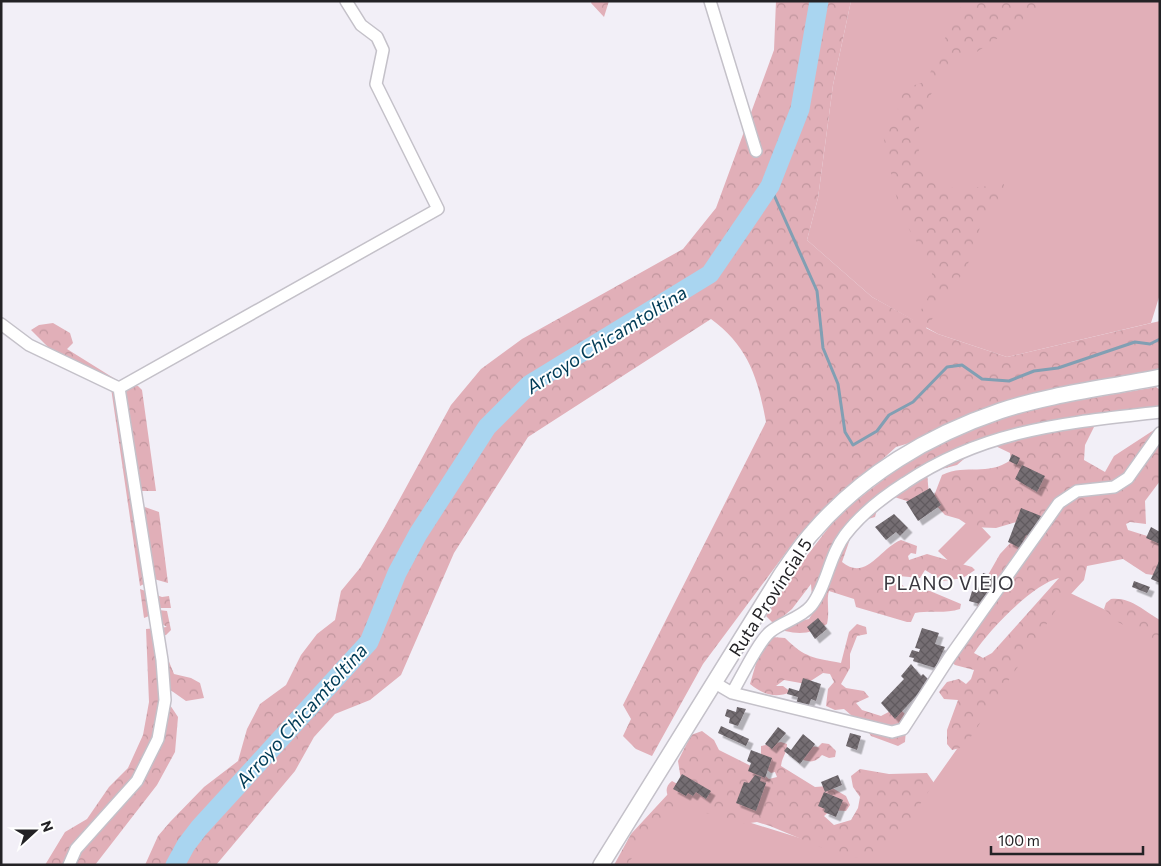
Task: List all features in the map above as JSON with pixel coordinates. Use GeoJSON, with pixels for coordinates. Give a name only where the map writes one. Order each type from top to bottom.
{"type":"FeatureCollection","features":[{"type":"Feature","properties":{"kind":"main road","name":"Ruta Provincial 5"},"geometry":{"type":"LineString","coordinates":[[601,865],[781,575],[813,532],[850,495],[884,468],[913,450],[947,433],[1000,411],[1029,403],[1160,377]]}},
{"type":"Feature","properties":{"kind":"street"},"geometry":{"type":"LineString","coordinates":[[119,388],[438,209],[376,84],[383,50],[377,37],[361,26],[346,1]]}},
{"type":"Feature","properties":{"kind":"street"},"geometry":{"type":"LineString","coordinates":[[710,1],[756,151]]}},
{"type":"Feature","properties":{"kind":"street"},"geometry":{"type":"LineString","coordinates":[[1,324],[29,345],[119,388]]}},
{"type":"Feature","properties":{"kind":"street"},"geometry":{"type":"LineString","coordinates":[[69,865],[76,849],[137,781],[158,739],[165,700],[162,660],[119,388]]}},
{"type":"Feature","properties":{"kind":"street"},"geometry":{"type":"LineString","coordinates":[[732,693],[768,634],[804,612],[812,604],[836,549],[846,534],[863,515],[891,492],[934,463],[1005,436],[1061,424],[1160,412]]}},
{"type":"Feature","properties":{"kind":"street"},"geometry":{"type":"LineString","coordinates":[[715,683],[732,693],[892,732],[904,729],[949,658],[1059,503],[1077,491],[1114,487],[1128,478],[1160,433]]}},
{"type":"Feature","properties":{"kind":"green space"},"geometry":{"type":"Polygon","coordinates":[[[592,1],[609,1],[604,17],[591,3],[592,1]]]}},
{"type":"Feature","properties":{"kind":"green space"},"geometry":{"type":"Polygon","coordinates":[[[776,1],[851,1],[833,85],[818,198],[807,240],[872,297],[914,320],[931,288],[932,276],[930,265],[902,214],[883,135],[895,120],[903,89],[927,81],[939,50],[964,1],[1042,1],[1023,20],[972,55],[947,75],[928,100],[922,116],[918,139],[922,170],[956,190],[1004,184],[1003,200],[980,226],[975,251],[956,284],[926,328],[938,334],[1007,357],[1160,321],[1160,368],[1015,411],[1156,387],[1160,390],[1160,408],[1099,417],[1085,445],[1084,460],[1105,472],[1114,456],[1160,426],[1160,481],[1145,501],[1146,524],[1130,522],[1126,524],[1128,530],[1160,540],[1160,576],[1146,574],[1123,559],[1087,566],[1084,580],[1056,610],[964,747],[952,750],[947,744],[947,730],[958,700],[944,699],[939,692],[947,682],[959,679],[966,684],[971,679],[974,670],[955,665],[947,658],[975,614],[984,582],[1000,554],[1016,537],[1023,520],[996,528],[971,527],[959,519],[945,515],[932,501],[942,475],[960,470],[993,468],[1011,460],[1010,453],[985,441],[957,465],[927,473],[929,495],[910,502],[885,494],[880,499],[875,517],[868,519],[858,516],[842,562],[851,567],[866,566],[893,544],[901,540],[917,546],[916,554],[911,553],[908,556],[909,560],[927,554],[972,567],[975,570],[963,578],[943,581],[925,570],[920,578],[899,576],[902,585],[906,588],[930,591],[961,604],[960,609],[915,613],[911,622],[907,622],[856,607],[854,599],[829,591],[827,624],[807,632],[785,631],[784,625],[809,619],[817,606],[812,598],[811,584],[792,609],[774,624],[766,616],[799,566],[839,514],[920,451],[999,416],[896,447],[799,535],[703,664],[652,756],[636,749],[623,736],[631,719],[623,705],[766,422],[755,377],[743,352],[724,329],[711,319],[528,437],[454,553],[401,675],[370,700],[335,714],[314,737],[295,771],[216,865],[145,865],[158,836],[170,822],[204,787],[238,761],[247,729],[260,704],[286,685],[301,655],[317,634],[335,620],[341,591],[360,568],[385,526],[451,405],[481,369],[522,339],[683,249],[716,208],[774,50],[776,1]],[[1059,578],[1037,589],[1012,609],[990,632],[974,653],[983,658],[992,653],[1059,578]]]}},
{"type":"Feature","properties":{"kind":"green space"},"geometry":{"type":"Polygon","coordinates":[[[851,1],[1160,1],[1160,294],[1151,323],[1007,357],[938,334],[872,297],[807,240],[818,198],[833,85],[851,1]]]}},
{"type":"Feature","properties":{"kind":"green space"},"geometry":{"type":"Polygon","coordinates":[[[53,323],[70,333],[73,343],[67,349],[120,382],[138,386],[142,390],[156,491],[141,491],[142,506],[159,512],[168,583],[154,579],[140,586],[111,388],[53,352],[31,330],[39,325],[53,323]]]}},
{"type":"Feature","properties":{"kind":"green space"},"geometry":{"type":"Polygon","coordinates":[[[972,517],[991,537],[958,570],[938,551],[972,517]]]}},
{"type":"Feature","properties":{"kind":"green space"},"geometry":{"type":"Polygon","coordinates":[[[140,589],[162,597],[169,596],[171,608],[160,608],[159,610],[167,611],[171,630],[166,635],[159,637],[174,674],[191,678],[200,683],[204,698],[186,701],[169,689],[168,702],[178,717],[175,752],[157,785],[95,865],[45,865],[65,832],[87,819],[109,787],[128,768],[143,735],[149,702],[146,629],[167,627],[149,616],[144,618],[140,589]]]}},
{"type":"Feature","properties":{"kind":"green space"},"geometry":{"type":"Polygon","coordinates":[[[1068,592],[1160,636],[1160,865],[623,865],[671,802],[667,791],[672,781],[745,821],[845,852],[901,828],[1068,592]]]}},
{"type":"Feature","properties":{"kind":"green space"},"geometry":{"type":"Polygon","coordinates":[[[1111,599],[1131,602],[1160,620],[1160,644],[1118,622],[1104,609],[1106,603],[1111,599]]]}},
{"type":"Feature","properties":{"kind":"green space"},"geometry":{"type":"Polygon","coordinates":[[[857,624],[866,627],[867,634],[857,636],[850,654],[850,668],[841,684],[846,688],[864,691],[869,697],[856,703],[862,710],[881,716],[898,707],[907,716],[905,742],[898,746],[871,736],[866,728],[844,709],[835,710],[826,706],[828,689],[834,682],[830,674],[823,673],[806,684],[784,680],[776,686],[783,686],[791,692],[779,695],[764,693],[750,684],[757,660],[772,637],[785,638],[798,650],[810,656],[841,663],[849,632],[857,624]]]}},
{"type":"Feature","properties":{"kind":"green space"},"geometry":{"type":"Polygon","coordinates":[[[702,731],[714,740],[719,750],[759,770],[769,779],[777,777],[775,772],[771,773],[761,765],[761,746],[781,742],[787,744],[781,766],[815,787],[829,786],[846,796],[850,805],[846,811],[831,810],[824,816],[834,825],[851,820],[858,808],[860,797],[853,787],[851,776],[860,769],[889,774],[927,773],[934,783],[905,827],[891,844],[874,857],[847,858],[770,826],[757,822],[744,824],[706,813],[701,802],[682,786],[678,761],[691,735],[702,731]]]}},
{"type":"Feature","properties":{"kind":"green space"},"geometry":{"type":"Polygon","coordinates":[[[822,743],[829,744],[836,751],[835,757],[829,758],[822,755],[816,760],[811,761],[798,758],[808,746],[818,747],[822,743]]]}},
{"type":"Feature","properties":{"kind":"green space"},"geometry":{"type":"Polygon","coordinates":[[[668,794],[676,798],[679,803],[678,808],[656,826],[627,865],[614,865],[631,834],[668,794]]]}},
{"type":"Feature","properties":{"kind":"building"},"geometry":{"type":"Polygon","coordinates":[[[1012,454],[1020,458],[1017,465],[1009,461],[1012,454]]]}},
{"type":"Feature","properties":{"kind":"building"},"geometry":{"type":"Polygon","coordinates":[[[1022,465],[1045,476],[1037,492],[1015,479],[1022,465]]]}},
{"type":"Feature","properties":{"kind":"building"},"geometry":{"type":"Polygon","coordinates":[[[930,488],[941,505],[918,521],[906,502],[930,488]]]}},
{"type":"Feature","properties":{"kind":"building"},"geometry":{"type":"Polygon","coordinates":[[[1021,508],[1041,516],[1032,538],[1026,535],[1020,548],[1008,542],[1021,508]]]}},
{"type":"Feature","properties":{"kind":"building"},"geometry":{"type":"Polygon","coordinates":[[[894,514],[908,528],[900,536],[896,532],[886,540],[875,527],[894,514]]]}},
{"type":"Feature","properties":{"kind":"building"},"geometry":{"type":"Polygon","coordinates":[[[1151,527],[1160,532],[1160,544],[1146,538],[1151,527]]]}},
{"type":"Feature","properties":{"kind":"building"},"geometry":{"type":"Polygon","coordinates":[[[1160,559],[1160,583],[1151,579],[1160,559]]]}},
{"type":"Feature","properties":{"kind":"building"},"geometry":{"type":"Polygon","coordinates":[[[983,573],[1001,579],[998,589],[992,587],[988,599],[983,605],[969,601],[972,591],[977,593],[983,573]]]}},
{"type":"Feature","properties":{"kind":"building"},"geometry":{"type":"Polygon","coordinates":[[[1134,581],[1150,587],[1147,593],[1132,587],[1134,581]]]}},
{"type":"Feature","properties":{"kind":"building"},"geometry":{"type":"Polygon","coordinates":[[[818,618],[827,629],[815,639],[807,627],[818,618]]]}},
{"type":"Feature","properties":{"kind":"building"},"geometry":{"type":"Polygon","coordinates":[[[922,628],[939,633],[935,644],[945,647],[935,668],[913,661],[914,658],[909,657],[912,650],[919,652],[920,649],[915,648],[922,628]]]}},
{"type":"Feature","properties":{"kind":"building"},"geometry":{"type":"Polygon","coordinates":[[[911,664],[921,676],[923,674],[930,681],[895,719],[881,703],[904,679],[901,676],[911,664]]]}},
{"type":"Feature","properties":{"kind":"building"},"geometry":{"type":"Polygon","coordinates":[[[803,678],[821,684],[816,701],[811,699],[808,708],[796,704],[798,697],[787,694],[789,688],[799,691],[803,678]]]}},
{"type":"Feature","properties":{"kind":"building"},"geometry":{"type":"Polygon","coordinates":[[[737,707],[746,709],[738,726],[729,723],[730,718],[725,716],[727,709],[736,712],[737,707]]]}},
{"type":"Feature","properties":{"kind":"building"},"geometry":{"type":"Polygon","coordinates":[[[721,726],[749,739],[746,746],[718,733],[721,726]]]}},
{"type":"Feature","properties":{"kind":"building"},"geometry":{"type":"Polygon","coordinates":[[[778,727],[786,733],[772,749],[765,744],[778,727]]]}},
{"type":"Feature","properties":{"kind":"building"},"geometry":{"type":"Polygon","coordinates":[[[850,733],[861,736],[857,750],[846,746],[850,733]]]}},
{"type":"Feature","properties":{"kind":"building"},"geometry":{"type":"Polygon","coordinates":[[[803,734],[815,744],[800,764],[784,751],[787,747],[791,750],[803,734]]]}},
{"type":"Feature","properties":{"kind":"building"},"geometry":{"type":"Polygon","coordinates":[[[751,750],[772,758],[765,778],[748,771],[751,763],[747,761],[751,750]]]}},
{"type":"Feature","properties":{"kind":"building"},"geometry":{"type":"Polygon","coordinates":[[[682,774],[711,791],[706,799],[696,792],[693,796],[688,793],[686,796],[673,789],[682,774]]]}},
{"type":"Feature","properties":{"kind":"building"},"geometry":{"type":"Polygon","coordinates":[[[755,775],[761,777],[760,781],[766,783],[756,811],[736,803],[744,782],[749,783],[755,775]]]}},
{"type":"Feature","properties":{"kind":"building"},"geometry":{"type":"Polygon","coordinates":[[[838,775],[842,785],[825,792],[821,782],[838,775]]]}},
{"type":"Feature","properties":{"kind":"building"},"geometry":{"type":"Polygon","coordinates":[[[824,792],[843,800],[836,817],[824,812],[825,809],[818,806],[824,792]]]}},
{"type":"Feature","properties":{"kind":"waterway","name":"Arroyo Chicamtoltina"},"geometry":{"type":"LineString","coordinates":[[175,865],[186,845],[199,828],[369,642],[397,573],[418,534],[487,427],[530,384],[710,274],[770,186],[800,109],[819,1]]}},
{"type":"Feature","properties":{"kind":"waterway"},"geometry":{"type":"LineString","coordinates":[[770,186],[817,291],[823,348],[838,384],[845,432],[853,445],[877,431],[889,415],[913,402],[947,367],[962,365],[982,379],[1009,381],[1034,371],[1058,368],[1135,342],[1150,344],[1160,339]]}},
{"type":"Feature","properties":{"kind":"district","name":"PLANO VIEJO"},"geometry":{"type":"Point","coordinates":[949,582]}}]}
